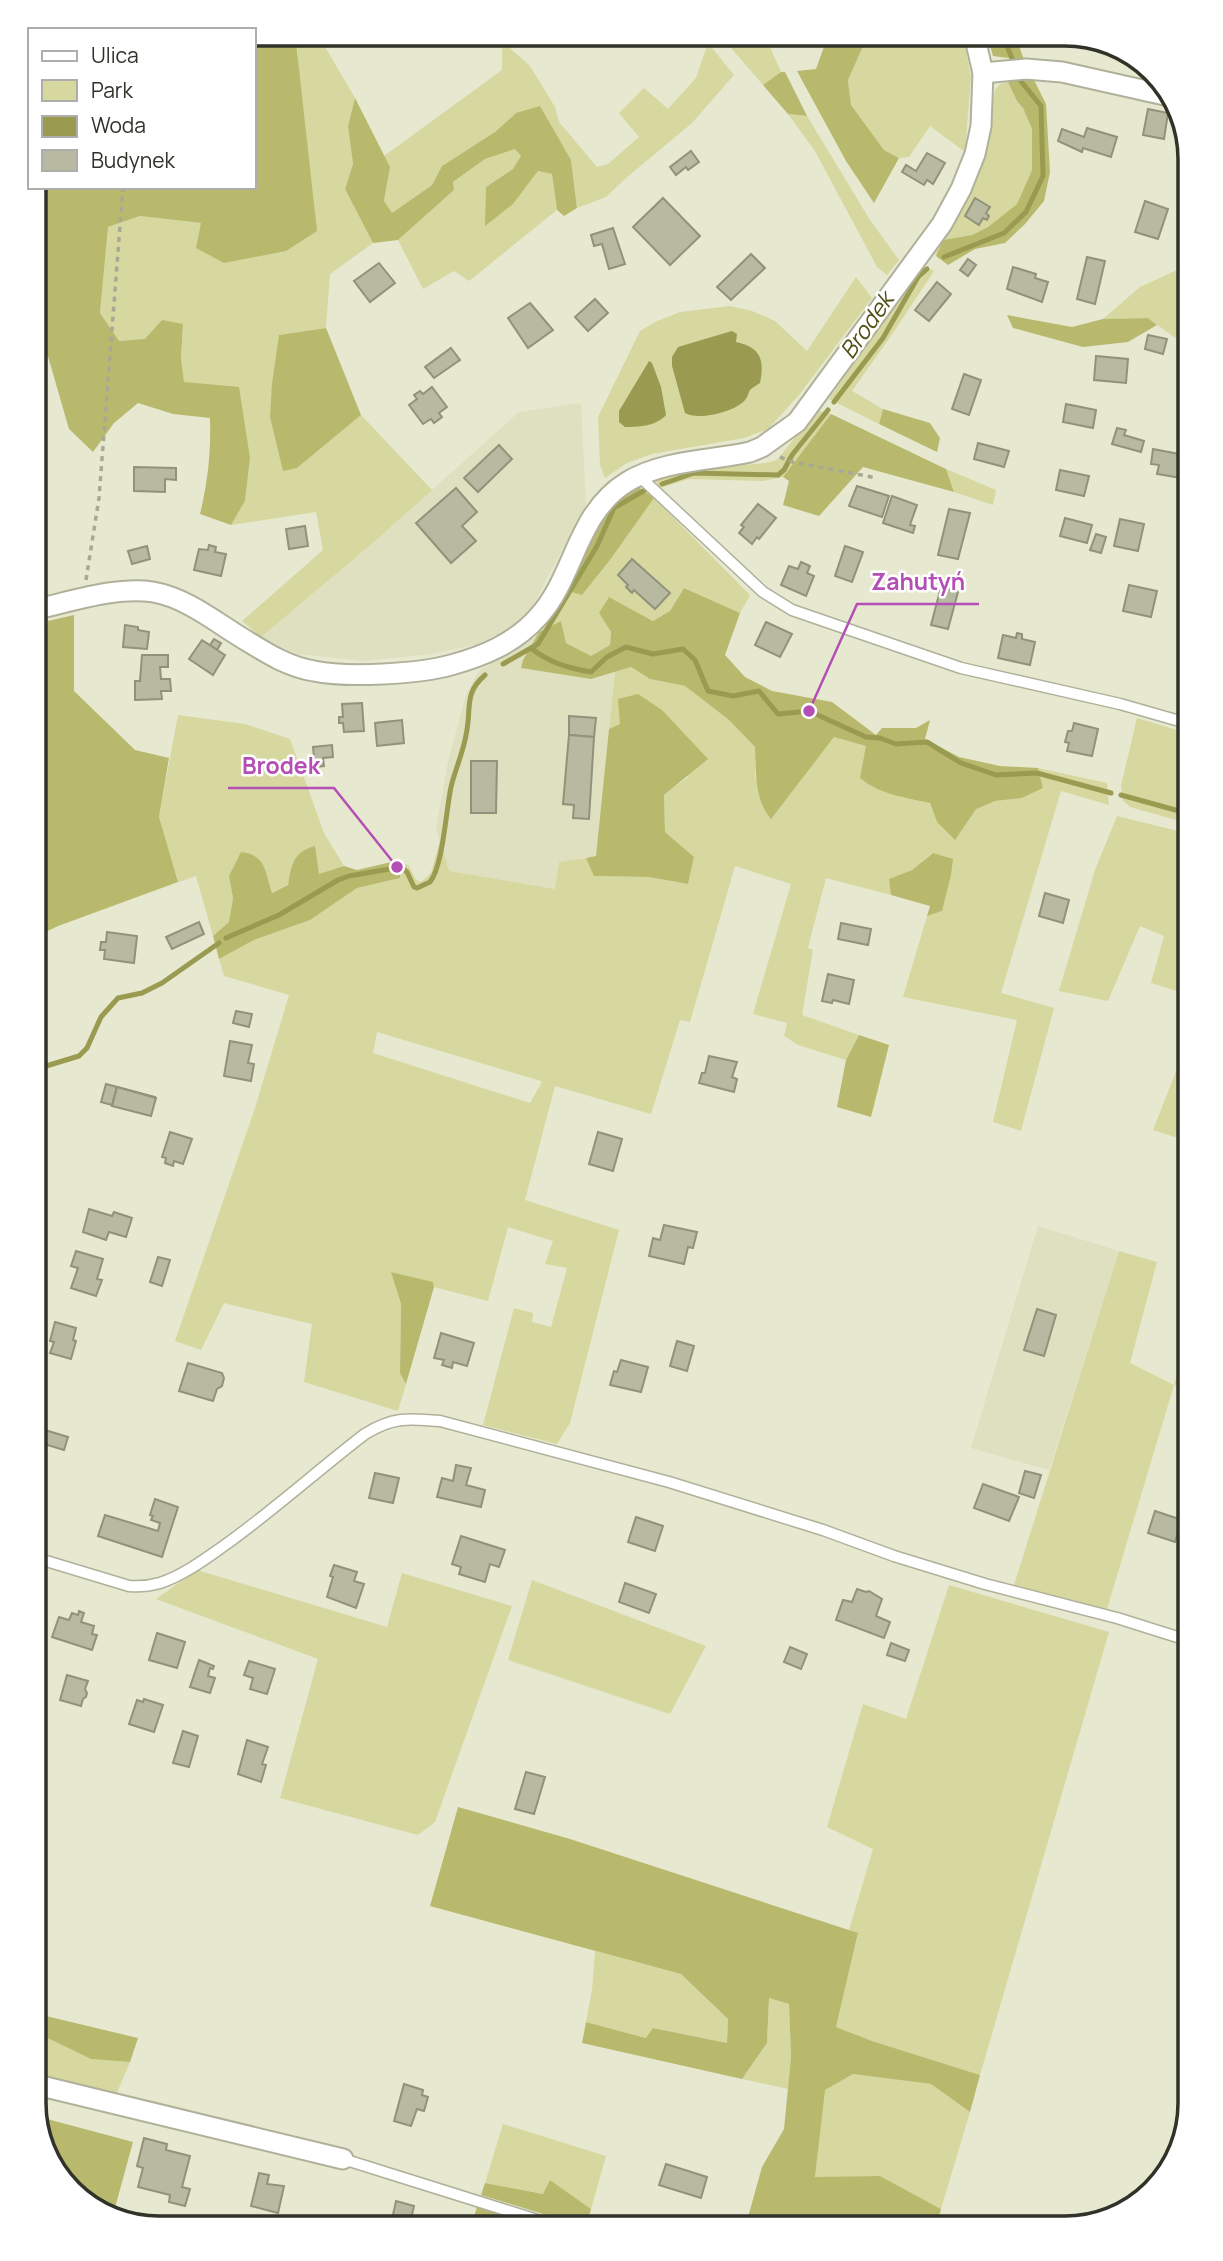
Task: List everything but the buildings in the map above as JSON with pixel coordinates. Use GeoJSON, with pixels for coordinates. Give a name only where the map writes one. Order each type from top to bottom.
{"type":"FeatureCollection","features":[{"type":"Feature","properties":{"kind":"street"},"geometry":{"type":"LineString","coordinates":[[46,607],[122,591],[152,592],[175,598],[281,661],[314,671],[346,674],[391,673],[449,666],[490,653],[511,641],[539,617],[555,591],[581,534],[601,504],[620,486],[657,469],[750,452],[762,447],[797,422],[942,224],[961,189],[975,155],[981,126],[983,73],[977,46]]}},
{"type":"Feature","properties":{"kind":"street"},"geometry":{"type":"LineString","coordinates":[[983,73],[1026,69],[1062,72],[1156,93]]}},
{"type":"Feature","properties":{"kind":"street"},"geometry":{"type":"LineString","coordinates":[[46,2087],[343,2159]]}},
{"type":"Feature","properties":{"kind":"lane"},"geometry":{"type":"LineString","coordinates":[[639,475],[762,592],[792,610],[961,668],[1120,704],[1178,721]]}},
{"type":"Feature","properties":{"kind":"lane"},"geometry":{"type":"LineString","coordinates":[[46,1561],[129,1586],[145,1587],[162,1582],[207,1558],[365,1434],[396,1419],[417,1419],[440,1421],[670,1482],[985,1584],[1070,1605],[1178,1637]]}},
{"type":"Feature","properties":{"kind":"lane"},"geometry":{"type":"LineString","coordinates":[[343,2159],[523,2215]]}},
{"type":"Feature","properties":{"kind":"path"},"geometry":{"type":"LineString","coordinates":[[83,599],[99,498],[123,189]]}},
{"type":"Feature","properties":{"kind":"path"},"geometry":{"type":"LineString","coordinates":[[785,460],[877,478]]}},
{"type":"Feature","properties":{"kind":"shaded area"},"geometry":{"type":"Polygon","coordinates":[[[256,46],[296,46],[317,231],[286,251],[224,263],[196,248],[201,223],[140,216],[108,227],[100,313],[119,341],[145,339],[162,320],[183,324],[181,358],[184,382],[239,387],[250,458],[245,501],[231,525],[200,514],[208,466],[210,418],[173,414],[138,403],[114,423],[93,452],[69,429],[46,349],[46,189],[256,189],[256,46]]]}},
{"type":"Feature","properties":{"kind":"shaded area"},"geometry":{"type":"Polygon","coordinates":[[[824,46],[863,46],[848,80],[851,105],[884,150],[899,158],[874,203],[846,161],[797,71],[816,69],[824,46]]]}},
{"type":"Feature","properties":{"kind":"shaded area"},"geometry":{"type":"Polygon","coordinates":[[[990,46],[1019,46],[1024,60],[993,56],[990,46]]]}},
{"type":"Feature","properties":{"kind":"shaded area"},"geometry":{"type":"Polygon","coordinates":[[[785,72],[807,116],[788,114],[763,85],[785,72]]]}},
{"type":"Feature","properties":{"kind":"shaded area"},"geometry":{"type":"Polygon","coordinates":[[[1033,78],[1046,104],[1050,172],[1044,201],[1005,243],[975,249],[948,265],[936,256],[943,240],[972,235],[988,227],[1017,204],[1032,170],[1032,129],[1008,82],[1033,78]]]}},
{"type":"Feature","properties":{"kind":"shaded area"},"geometry":{"type":"Polygon","coordinates":[[[355,98],[390,167],[384,201],[392,213],[432,185],[442,166],[495,132],[516,113],[540,106],[571,160],[577,208],[564,216],[557,210],[552,174],[538,171],[513,204],[485,226],[486,187],[513,169],[521,156],[515,149],[485,159],[453,182],[454,190],[398,240],[373,243],[345,189],[353,164],[348,126],[355,98]]]}},
{"type":"Feature","properties":{"kind":"shaded area"},"geometry":{"type":"Polygon","coordinates":[[[1007,315],[1072,327],[1103,319],[1148,318],[1157,325],[1128,342],[1083,347],[1013,328],[1007,315]]]}},
{"type":"Feature","properties":{"kind":"shaded area"},"geometry":{"type":"Polygon","coordinates":[[[326,328],[361,415],[297,468],[283,471],[270,417],[279,335],[326,328]]]}},
{"type":"Feature","properties":{"kind":"shaded area"},"geometry":{"type":"Polygon","coordinates":[[[581,403],[586,505],[532,607],[514,626],[478,644],[432,654],[364,661],[297,654],[261,637],[374,542],[519,412],[581,403]]]}},
{"type":"Feature","properties":{"kind":"shaded area"},"geometry":{"type":"Polygon","coordinates":[[[883,409],[930,423],[940,438],[937,452],[879,424],[883,409]]]}},
{"type":"Feature","properties":{"kind":"shaded area"},"geometry":{"type":"Polygon","coordinates":[[[831,414],[946,469],[954,492],[863,467],[819,516],[783,505],[789,481],[783,477],[831,414]]]}},
{"type":"Feature","properties":{"kind":"shaded area"},"geometry":{"type":"Polygon","coordinates":[[[637,486],[654,498],[582,595],[564,590],[612,502],[637,486]]]}},
{"type":"Feature","properties":{"kind":"shaded area"},"geometry":{"type":"Polygon","coordinates":[[[684,588],[740,613],[725,655],[745,677],[772,691],[832,702],[876,735],[882,728],[916,728],[930,720],[925,739],[959,757],[1000,766],[1038,768],[1043,788],[1022,798],[995,801],[976,809],[955,840],[937,822],[930,803],[884,792],[860,778],[866,746],[834,737],[771,819],[759,794],[755,747],[729,720],[685,686],[650,679],[631,667],[591,679],[521,668],[539,632],[561,621],[566,643],[591,656],[610,645],[611,632],[599,613],[609,597],[653,621],[670,611],[684,588]]]}},
{"type":"Feature","properties":{"kind":"shaded area"},"geometry":{"type":"Polygon","coordinates":[[[74,615],[74,691],[135,750],[169,758],[159,817],[178,882],[46,932],[46,645],[48,621],[74,615]]]}},
{"type":"Feature","properties":{"kind":"shaded area"},"geometry":{"type":"Polygon","coordinates":[[[539,632],[521,668],[591,679],[615,672],[596,856],[559,862],[556,889],[449,871],[436,829],[448,761],[466,695],[478,672],[539,632]]]}},
{"type":"Feature","properties":{"kind":"shaded area"},"geometry":{"type":"Polygon","coordinates":[[[638,694],[662,710],[708,759],[664,795],[665,832],[694,857],[688,884],[649,877],[594,876],[586,858],[596,856],[609,729],[620,724],[618,699],[638,694]]]}},
{"type":"Feature","properties":{"kind":"shaded area"},"geometry":{"type":"Polygon","coordinates":[[[315,846],[319,874],[344,866],[357,870],[400,860],[400,878],[357,888],[310,920],[254,940],[219,959],[213,936],[229,922],[233,898],[229,876],[241,852],[256,857],[264,866],[272,893],[288,885],[297,856],[315,846]]]}},
{"type":"Feature","properties":{"kind":"shaded area"},"geometry":{"type":"Polygon","coordinates":[[[933,853],[953,859],[942,911],[927,916],[930,906],[891,895],[889,879],[912,870],[933,853]]]}},
{"type":"Feature","properties":{"kind":"shaded area"},"geometry":{"type":"Polygon","coordinates":[[[859,1035],[889,1045],[871,1117],[837,1107],[846,1060],[859,1035]]]}},
{"type":"Feature","properties":{"kind":"shaded area"},"geometry":{"type":"Polygon","coordinates":[[[1038,1226],[1119,1251],[1049,1470],[971,1448],[1038,1226]]]}},
{"type":"Feature","properties":{"kind":"shaded area"},"geometry":{"type":"Polygon","coordinates":[[[391,1272],[433,1282],[434,1287],[406,1384],[400,1373],[401,1304],[391,1272]]]}},
{"type":"Feature","properties":{"kind":"shaded area"},"geometry":{"type":"Polygon","coordinates":[[[458,1807],[570,1839],[858,1933],[836,2027],[980,2075],[970,2112],[931,2084],[853,2074],[825,2090],[815,2177],[880,2176],[941,2209],[939,2216],[748,2216],[762,2167],[784,2129],[791,2057],[789,2004],[769,1998],[767,2043],[742,2079],[582,2043],[586,2022],[646,2038],[653,2028],[727,2043],[728,2019],[681,1974],[430,1906],[458,1807]]]}},
{"type":"Feature","properties":{"kind":"shaded area"},"geometry":{"type":"Polygon","coordinates":[[[46,2016],[138,2038],[130,2062],[91,2059],[46,2037],[46,2016]]]}},
{"type":"Feature","properties":{"kind":"shaded area"},"geometry":{"type":"Polygon","coordinates":[[[48,2119],[133,2142],[115,2206],[96,2196],[74,2177],[54,2146],[48,2119]]]}},
{"type":"Feature","properties":{"kind":"shaded area"},"geometry":{"type":"Polygon","coordinates":[[[550,2180],[591,2209],[589,2215],[548,2215],[481,2195],[485,2183],[543,2194],[550,2180]]]}},
{"type":"Feature","properties":{"kind":"shaded area"},"geometry":{"type":"Polygon","coordinates":[[[478,2204],[513,2215],[474,2215],[478,2204]]]}},
{"type":"Feature","properties":{"kind":"green space"},"geometry":{"type":"Polygon","coordinates":[[[297,46],[325,46],[355,98],[348,126],[353,164],[345,189],[373,243],[330,274],[326,328],[279,335],[283,470],[297,468],[361,415],[432,490],[261,637],[242,621],[323,550],[316,512],[231,525],[245,501],[250,458],[184,382],[181,358],[183,324],[145,340],[118,341],[100,313],[108,227],[140,216],[201,223],[224,263],[242,259],[298,54],[297,46]]]}},
{"type":"Feature","properties":{"kind":"green space"},"geometry":{"type":"Polygon","coordinates":[[[502,46],[508,46],[530,66],[555,107],[559,122],[597,167],[608,164],[639,137],[619,113],[644,88],[668,109],[696,78],[707,46],[710,46],[734,75],[692,123],[606,197],[577,208],[571,160],[516,113],[495,132],[442,166],[432,185],[392,213],[384,201],[390,167],[384,156],[502,70],[502,46]]]}},
{"type":"Feature","properties":{"kind":"green space"},"geometry":{"type":"Polygon","coordinates":[[[729,46],[770,46],[781,72],[763,85],[729,46]]]}},
{"type":"Feature","properties":{"kind":"green space"},"geometry":{"type":"Polygon","coordinates":[[[863,46],[965,46],[971,77],[965,152],[930,126],[909,157],[899,158],[884,150],[851,105],[848,80],[863,46]]]}},
{"type":"Feature","properties":{"kind":"green space"},"geometry":{"type":"Polygon","coordinates":[[[1008,82],[1032,129],[1032,170],[1017,204],[988,227],[972,235],[943,240],[936,256],[933,250],[969,193],[984,160],[995,90],[1000,84],[1008,82]]]}},
{"type":"Feature","properties":{"kind":"green space"},"geometry":{"type":"Polygon","coordinates":[[[788,114],[807,116],[870,220],[899,260],[887,275],[877,267],[815,151],[788,114]]]}},
{"type":"Feature","properties":{"kind":"green space"},"geometry":{"type":"Polygon","coordinates":[[[515,149],[522,155],[513,169],[486,187],[513,204],[538,171],[552,174],[557,210],[469,281],[454,271],[423,289],[398,240],[454,190],[452,183],[485,159],[515,149]]]}},
{"type":"Feature","properties":{"kind":"green space"},"geometry":{"type":"Polygon","coordinates":[[[922,265],[934,271],[852,391],[883,409],[879,424],[829,399],[922,265]]]}},
{"type":"Feature","properties":{"kind":"green space"},"geometry":{"type":"Polygon","coordinates":[[[1178,269],[1178,338],[1148,318],[1103,319],[1140,287],[1178,269]]]}},
{"type":"Feature","properties":{"kind":"green space"},"geometry":{"type":"Polygon","coordinates":[[[856,277],[872,298],[799,395],[768,429],[744,438],[652,454],[627,463],[605,478],[600,465],[598,417],[640,331],[680,312],[730,306],[752,311],[775,321],[807,351],[856,277]]]}},
{"type":"Feature","properties":{"kind":"green space"},"geometry":{"type":"Polygon","coordinates":[[[817,410],[831,414],[783,477],[763,481],[689,479],[660,488],[655,480],[666,474],[696,467],[748,465],[777,460],[817,410]]]}},
{"type":"Feature","properties":{"kind":"green space"},"geometry":{"type":"Polygon","coordinates":[[[946,469],[996,490],[993,505],[954,492],[946,469]]]}},
{"type":"Feature","properties":{"kind":"green space"},"geometry":{"type":"Polygon","coordinates":[[[654,498],[750,595],[740,613],[684,588],[670,611],[653,621],[609,597],[599,613],[611,632],[610,645],[591,656],[566,643],[561,621],[539,632],[564,590],[582,595],[654,498]]]}},
{"type":"Feature","properties":{"kind":"green space"},"geometry":{"type":"Polygon","coordinates":[[[631,667],[650,679],[685,686],[729,720],[755,747],[755,777],[770,818],[834,737],[867,746],[900,797],[930,803],[937,822],[995,801],[1022,798],[1043,788],[1038,768],[1107,783],[1109,805],[1061,791],[1001,993],[1054,1008],[1021,1131],[993,1122],[1017,1020],[903,997],[927,916],[942,911],[932,853],[912,870],[889,879],[891,895],[826,878],[808,948],[813,950],[802,1015],[859,1035],[846,1060],[798,1045],[784,1036],[787,1023],[753,1014],[791,884],[735,866],[690,1022],[680,1020],[651,1114],[555,1086],[525,1200],[619,1230],[570,1423],[557,1444],[483,1425],[514,1308],[533,1313],[532,1322],[551,1327],[567,1268],[545,1264],[553,1241],[508,1227],[488,1301],[434,1287],[432,1282],[391,1272],[401,1304],[400,1372],[406,1384],[398,1411],[304,1382],[312,1324],[224,1303],[201,1350],[175,1341],[255,1108],[289,995],[224,976],[219,959],[254,940],[310,920],[357,888],[400,878],[400,860],[409,866],[416,880],[421,882],[431,873],[440,840],[449,871],[555,889],[559,862],[586,858],[595,876],[649,877],[688,884],[694,857],[665,832],[664,795],[689,776],[620,725],[609,729],[615,672],[631,667]],[[377,1032],[373,1053],[530,1103],[541,1081],[377,1032]]]}},
{"type":"Feature","properties":{"kind":"green space"},"geometry":{"type":"Polygon","coordinates":[[[178,715],[245,724],[290,739],[324,833],[344,866],[319,874],[293,862],[288,885],[271,893],[229,876],[233,898],[229,922],[213,936],[196,876],[178,882],[159,817],[178,715]]]}},
{"type":"Feature","properties":{"kind":"green space"},"geometry":{"type":"Polygon","coordinates":[[[1137,718],[1178,730],[1178,821],[1130,807],[1123,801],[1121,786],[1137,718]]]}},
{"type":"Feature","properties":{"kind":"green space"},"geometry":{"type":"Polygon","coordinates":[[[1117,816],[1178,831],[1178,991],[1151,983],[1164,936],[1140,926],[1108,1001],[1059,991],[1095,870],[1117,816]]]}},
{"type":"Feature","properties":{"kind":"green space"},"geometry":{"type":"Polygon","coordinates":[[[1177,1069],[1178,1069],[1178,1138],[1153,1130],[1177,1069]]]}},
{"type":"Feature","properties":{"kind":"green space"},"geometry":{"type":"Polygon","coordinates":[[[1119,1251],[1157,1262],[1130,1363],[1174,1385],[1107,1609],[1014,1585],[1119,1251]]]}},
{"type":"Feature","properties":{"kind":"green space"},"geometry":{"type":"Polygon","coordinates":[[[197,1570],[387,1627],[402,1573],[512,1606],[435,1822],[418,1835],[280,1798],[318,1659],[156,1599],[197,1570]]]}},
{"type":"Feature","properties":{"kind":"green space"},"geometry":{"type":"Polygon","coordinates":[[[532,1580],[706,1646],[670,1714],[508,1660],[532,1580]]]}},
{"type":"Feature","properties":{"kind":"green space"},"geometry":{"type":"Polygon","coordinates":[[[949,1585],[1109,1632],[980,2075],[836,2027],[858,1934],[849,1930],[873,1849],[827,1827],[863,1704],[906,1719],[949,1585]]]}},
{"type":"Feature","properties":{"kind":"green space"},"geometry":{"type":"Polygon","coordinates":[[[595,1951],[681,1974],[728,2019],[727,2043],[654,2028],[647,2038],[586,2022],[595,1951]]]}},
{"type":"Feature","properties":{"kind":"green space"},"geometry":{"type":"Polygon","coordinates":[[[769,1998],[789,2004],[791,2057],[788,2089],[742,2079],[767,2043],[769,1998]]]}},
{"type":"Feature","properties":{"kind":"green space"},"geometry":{"type":"Polygon","coordinates":[[[46,2037],[91,2059],[130,2062],[116,2095],[46,2078],[46,2037]]]}},
{"type":"Feature","properties":{"kind":"green space"},"geometry":{"type":"Polygon","coordinates":[[[853,2074],[931,2084],[970,2112],[941,2209],[880,2176],[815,2178],[824,2090],[853,2074]]]}},
{"type":"Feature","properties":{"kind":"green space"},"geometry":{"type":"Polygon","coordinates":[[[503,2124],[606,2156],[591,2209],[550,2180],[544,2194],[485,2183],[503,2124]]]}},
{"type":"Feature","properties":{"kind":"water"},"geometry":{"type":"Polygon","coordinates":[[[732,331],[737,334],[736,342],[751,347],[759,355],[762,367],[760,383],[750,390],[746,399],[733,408],[707,416],[685,413],[672,357],[678,347],[732,331]]]}},
{"type":"Feature","properties":{"kind":"water"},"geometry":{"type":"Polygon","coordinates":[[[649,361],[661,387],[666,415],[652,424],[625,427],[619,422],[619,411],[649,361]]]}},
{"type":"Feature","properties":{"kind":"waterway","name":"Brodek"},"geometry":{"type":"LineString","coordinates":[[1007,46],[1014,63]]}},
{"type":"Feature","properties":{"kind":"waterway","name":"Brodek"},"geometry":{"type":"LineString","coordinates":[[944,257],[1004,233],[1026,212],[1043,176],[1041,106],[1020,80]]}},
{"type":"Feature","properties":{"kind":"waterway","name":"Brodek"},"geometry":{"type":"LineString","coordinates":[[834,402],[883,338],[918,277],[927,269]]}},
{"type":"Feature","properties":{"kind":"waterway","name":"Brodek"},"geometry":{"type":"LineString","coordinates":[[662,484],[694,473],[778,475],[828,410]]}},
{"type":"Feature","properties":{"kind":"waterway","name":"Brodek"},"geometry":{"type":"LineString","coordinates":[[503,664],[538,644],[597,546],[614,508],[645,490]]}},
{"type":"Feature","properties":{"kind":"waterway"},"geometry":{"type":"LineString","coordinates":[[531,648],[545,658],[591,672],[607,657],[626,647],[653,654],[683,649],[695,660],[708,691],[733,696],[759,691],[778,714],[809,711],[866,737],[880,738],[896,744],[927,742],[961,763],[996,775],[1037,773],[1111,793]]}},
{"type":"Feature","properties":{"kind":"waterway","name":"Brodek"},"geometry":{"type":"LineString","coordinates":[[226,938],[279,915],[349,876],[401,867],[407,872],[414,887],[430,882],[441,851],[451,787],[468,726],[471,695],[485,675]]}},
{"type":"Feature","properties":{"kind":"waterway"},"geometry":{"type":"LineString","coordinates":[[1121,795],[1178,811]]}},
{"type":"Feature","properties":{"kind":"waterway","name":"Brodek"},"geometry":{"type":"LineString","coordinates":[[46,1066],[79,1056],[87,1048],[101,1017],[118,998],[142,993],[162,983],[219,943]]}},
{"type":"Feature","properties":{"kind":"place","name":"Zahutyń"},"geometry":{"type":"Point","coordinates":[809,711]}},
{"type":"Feature","properties":{"kind":"place","name":"Brodek"},"geometry":{"type":"Point","coordinates":[397,867]}}]}
